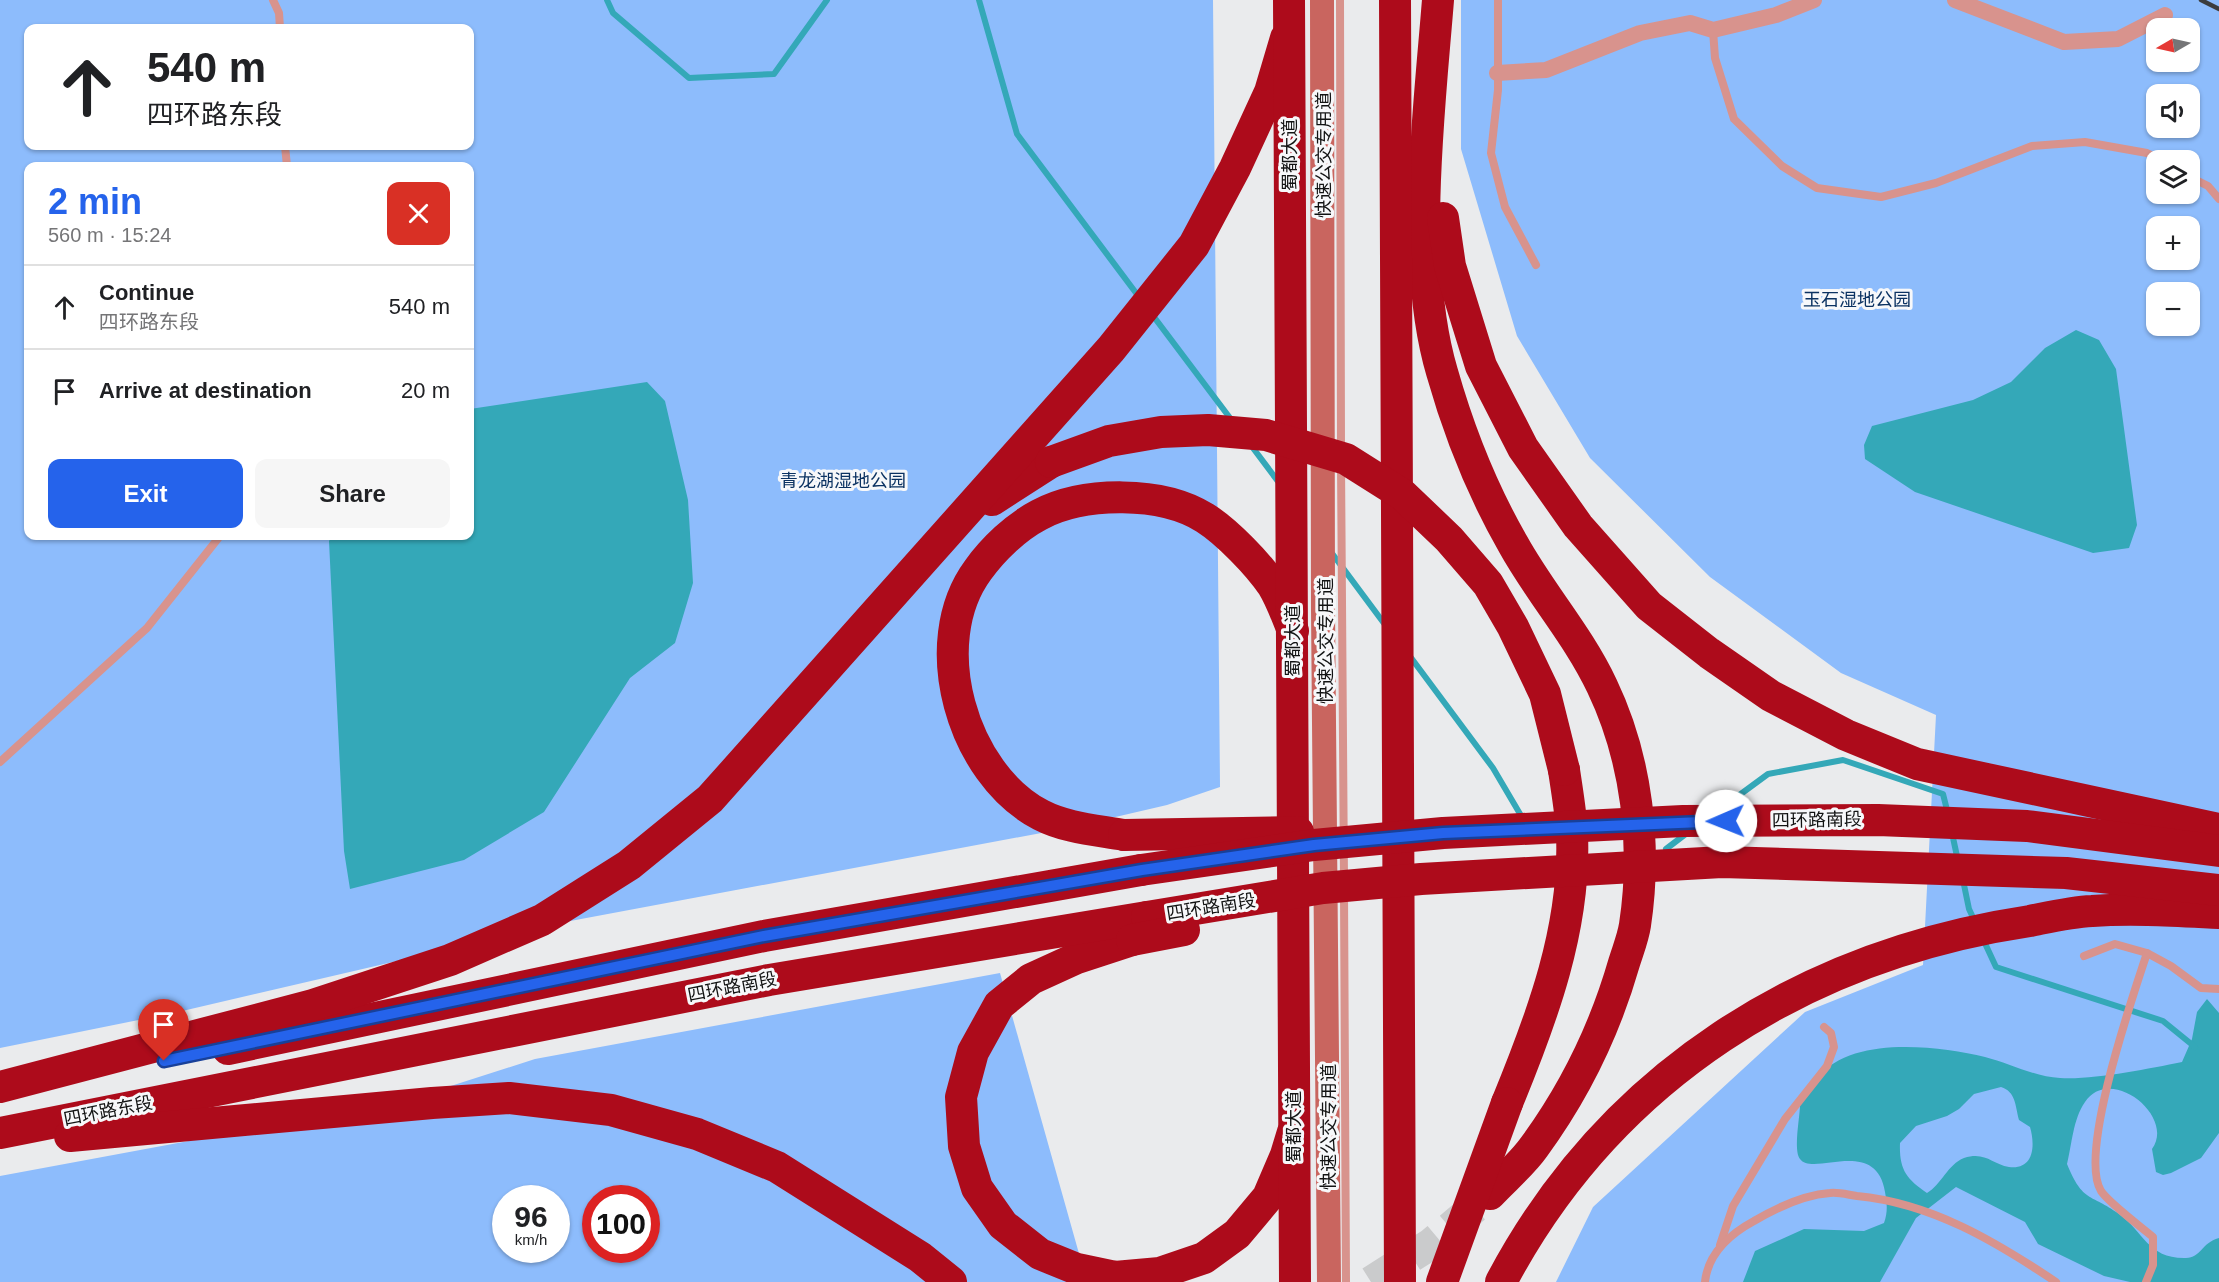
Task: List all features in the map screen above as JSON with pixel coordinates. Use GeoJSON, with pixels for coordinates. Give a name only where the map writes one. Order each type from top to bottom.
{"type":"FeatureCollection","features":[{"type":"Feature","properties":{"kind":"highway","name":"蜀都大道"},"geometry":{"type":"LineString","coordinates":[[1289,0],[1295,1282]]}},
{"type":"Feature","properties":{"kind":"highway"},"geometry":{"type":"LineString","coordinates":[[0,1093],[209,1043],[313,1005],[450,960],[542,920],[629,865],[710,799],[962,519],[1111,349],[1194,245],[1235,168],[1270,92],[1297,0]]}},
{"type":"Feature","properties":{"kind":"highway"},"geometry":{"type":"LineString","coordinates":[[1302,1282],[1304,0]]}},
{"type":"Feature","properties":{"kind":"highway"},"geometry":{"type":"LineString","coordinates":[[1395,0],[1400,1282]]}},
{"type":"Feature","properties":{"kind":"highway"},"geometry":{"type":"LineString","coordinates":[[1438,0],[1430,103],[1426,209],[1428,297],[1441,369],[1471,462],[1509,536],[1570,627],[1603,687],[1627,753],[1640,836],[1635,926],[1611,1010],[1570,1095],[1532,1149],[1490,1194]]}},
{"type":"Feature","properties":{"kind":"highway"},"geometry":{"type":"LineString","coordinates":[[1430,103],[1434,153],[1450,266],[1481,366],[1523,448],[1578,526],[1649,606],[1709,653],[1771,696],[1846,735],[1917,764],[2219,829]]}},
{"type":"Feature","properties":{"kind":"highway"},"geometry":{"type":"LineString","coordinates":[[962,519],[1052,462],[1109,441],[1161,432],[1208,430],[1266,435],[1346,459],[1403,495],[1449,539],[1488,584],[1513,627],[1545,694],[1564,770],[1572,834],[1570,898],[1552,977],[1534,1037],[1507,1103],[1442,1282]]}},
{"type":"Feature","properties":{"kind":"highway"},"geometry":{"type":"LineString","coordinates":[[1302,651],[1273,586],[1239,548],[1205,518],[1169,503],[1123,496],[1075,503],[1039,515],[1003,542],[977,571],[960,607],[953,645],[955,689],[964,725],[985,765],[1012,793],[1040,814],[1072,826],[1124,835],[1241,831],[1443,833]]}},
{"type":"Feature","properties":{"kind":"highway","name":"四环路南段"},"geometry":{"type":"LineString","coordinates":[[209,1043],[764,936],[1142,870],[1314,845],[1443,833],[1683,821],[1878,819],[2027,826],[2219,851]]}},
{"type":"Feature","properties":{"kind":"highway","name":"四环路南段"},"geometry":{"type":"LineString","coordinates":[[216,1089],[769,980],[1139,929],[1323,888],[1722,862],[1886,865],[2066,873],[2219,890]]}},
{"type":"Feature","properties":{"kind":"highway"},"geometry":{"type":"LineString","coordinates":[[1501,1282],[1522,1242],[1580,1164],[1638,1102],[1695,1053],[1759,1012],[1843,970],[1890,952],[1980,928],[2093,911],[2219,913]]}},
{"type":"Feature","properties":{"kind":"highway"},"geometry":{"type":"LineString","coordinates":[[1139,929],[1031,979],[999,1005],[973,1052],[961,1097],[964,1146],[977,1188],[1003,1225],[1040,1254],[1077,1269],[1115,1277],[1160,1273],[1204,1258],[1237,1234],[1268,1197],[1286,1155],[1302,1097]]}},
{"type":"Feature","properties":{"kind":"highway"},"geometry":{"type":"LineString","coordinates":[[0,1087],[209,1043]]}},
{"type":"Feature","properties":{"kind":"highway","name":"四环路东段"},"geometry":{"type":"LineString","coordinates":[[0,1133],[216,1089]]}},
{"type":"Feature","properties":{"kind":"highway"},"geometry":{"type":"LineString","coordinates":[[0,1142],[510,1098],[611,1110],[697,1134],[777,1167],[920,1257],[969,1282]]}},
{"type":"Feature","properties":{"kind":"highway"},"geometry":{"type":"LineString","coordinates":[[920,1257],[951,1282]]}},
{"type":"Feature","properties":{"kind":"main road"},"geometry":{"type":"LineString","coordinates":[[1322,0],[1323,610],[1329,1282]]}},
{"type":"Feature","properties":{"kind":"main road"},"geometry":{"type":"LineString","coordinates":[[1380,0],[1386,954],[1385,1282]]}},
{"type":"Feature","properties":{"kind":"street"},"geometry":{"type":"LineString","coordinates":[[1497,73],[1546,70],[1640,33],[1690,23],[1713,30],[1776,15],[1814,0]]}},
{"type":"Feature","properties":{"kind":"street"},"geometry":{"type":"LineString","coordinates":[[1955,0],[2064,42],[2118,39],[2165,15]]}},
{"type":"Feature","properties":{"kind":"lane"},"geometry":{"type":"LineString","coordinates":[[273,0],[279,13],[280,24]]}},
{"type":"Feature","properties":{"kind":"lane","name":"快速公交专用道"},"geometry":{"type":"LineString","coordinates":[[1340,0],[1346,1282]]}},
{"type":"Feature","properties":{"kind":"lane"},"geometry":{"type":"LineString","coordinates":[[1498,0],[1498,90],[1491,153],[1505,207],[1536,265]]}},
{"type":"Feature","properties":{"kind":"lane"},"geometry":{"type":"LineString","coordinates":[[1713,30],[1715,58],[1734,119],[1782,166],[1817,188],[1881,197],[1936,183],[2032,146],[2085,142],[2146,153]]}},
{"type":"Feature","properties":{"kind":"lane"},"geometry":{"type":"LineString","coordinates":[[2200,182],[2208,186],[2219,199]]}},
{"type":"Feature","properties":{"kind":"lane"},"geometry":{"type":"LineString","coordinates":[[0,762],[147,628],[217,540]]}},
{"type":"Feature","properties":{"kind":"lane"},"geometry":{"type":"LineString","coordinates":[[2084,956],[2115,944],[2147,953],[2172,966],[2201,988],[2219,989]]}},
{"type":"Feature","properties":{"kind":"lane"},"geometry":{"type":"LineString","coordinates":[[2145,1282],[2153,1265],[2153,1237],[2101,1190],[2095,1155],[2114,1054],[2147,953]]}},
{"type":"Feature","properties":{"kind":"lane"},"geometry":{"type":"LineString","coordinates":[[1719,1248],[1733,1206],[1785,1119],[1827,1066],[1834,1047],[1831,1033],[1824,1027]]}},
{"type":"Feature","properties":{"kind":"lane"},"geometry":{"type":"LineString","coordinates":[[1705,1282],[1706,1270],[1719,1248],[1733,1232],[1780,1206],[1830,1193],[1891,1199],[1936,1214],[2024,1261],[2056,1282]]}},
{"type":"Feature","properties":{"kind":"green space","name":"青龙湖湿地公园"},"geometry":{"type":"Polygon","coordinates":[[[0,0],[1213,0],[1220,787],[1167,805],[1068,828],[565,922],[178,1012],[0,1048],[0,0]]]}},
{"type":"Feature","properties":{"kind":"green space","name":"玉石湿地公园"},"geometry":{"type":"Polygon","coordinates":[[[1461,0],[2219,0],[2219,1282],[1556,1282],[1593,1207],[1805,1012],[1923,965],[1936,715],[1841,673],[1710,577],[1590,458],[1517,336],[1461,149],[1461,0]]]}},
{"type":"Feature","properties":{"kind":"green space"},"geometry":{"type":"Polygon","coordinates":[[[1000,973],[1087,1282],[0,1282],[0,1176],[404,1101],[535,1059],[1000,973]]]}},
{"type":"Feature","properties":{"kind":"shaded area"},"geometry":{"type":"Polygon","coordinates":[[[2076,330],[2099,340],[2116,369],[2137,525],[2129,548],[2093,553],[1915,492],[1865,459],[1864,445],[1872,426],[1973,400],[2011,382],[2045,348],[2076,330]]]}},
{"type":"Feature","properties":{"kind":"shaded area"},"geometry":{"type":"Polygon","coordinates":[[[647,382],[665,401],[688,500],[693,583],[675,643],[630,678],[544,812],[464,860],[350,889],[344,851],[329,541],[474,540],[474,408],[647,382]]]}},
{"type":"Feature","properties":{"kind":"shaded area"},"geometry":{"type":"Polygon","coordinates":[[[2207,999],[2219,1013],[2219,1133],[2201,1158],[2171,1173],[2163,1175],[2156,1172],[2152,1149],[2157,1136],[2155,1122],[2148,1110],[2137,1099],[2124,1091],[2109,1089],[2096,1092],[2081,1109],[2075,1124],[2067,1164],[2078,1185],[2088,1196],[2119,1214],[2148,1243],[2163,1254],[2186,1258],[2195,1256],[2208,1243],[2219,1238],[2219,1282],[2130,1282],[2104,1276],[2038,1244],[2025,1222],[1956,1187],[1916,1218],[1880,1282],[1743,1282],[1755,1251],[1804,1229],[1864,1231],[1884,1223],[1887,1208],[1885,1192],[1879,1175],[1870,1166],[1844,1161],[1807,1163],[1798,1155],[1801,1101],[1817,1078],[1832,1064],[1851,1055],[1873,1050],[1920,1047],[1985,1057],[2051,1077],[2074,1078],[2121,1073],[2182,1062],[2192,1039],[2197,1012],[2207,999]],[[2001,1087],[1974,1094],[1959,1109],[1947,1116],[1916,1126],[1900,1143],[1901,1160],[1909,1178],[1927,1193],[1953,1165],[1964,1158],[1983,1157],[2009,1167],[2024,1164],[2032,1148],[2030,1127],[2019,1120],[2014,1100],[2006,1089],[2001,1087]]]}},
{"type":"Feature","properties":{"kind":"waterway"},"geometry":{"type":"LineString","coordinates":[[607,0],[613,13],[689,78],[774,74],[827,0]]}},
{"type":"Feature","properties":{"kind":"waterway"},"geometry":{"type":"LineString","coordinates":[[979,0],[1017,134],[1139,297]]}},
{"type":"Feature","properties":{"kind":"waterway"},"geometry":{"type":"LineString","coordinates":[[1151,313],[1233,422]]}},
{"type":"Feature","properties":{"kind":"waterway"},"geometry":{"type":"LineString","coordinates":[[1250,444],[1280,484]]}},
{"type":"Feature","properties":{"kind":"waterway"},"geometry":{"type":"LineString","coordinates":[[1331,552],[1386,626]]}},
{"type":"Feature","properties":{"kind":"waterway"},"geometry":{"type":"LineString","coordinates":[[1409,655],[1493,768],[1523,819]]}},
{"type":"Feature","properties":{"kind":"waterway"},"geometry":{"type":"LineString","coordinates":[[1719,810],[1768,774],[1843,760],[1943,794],[1948,814]]}},
{"type":"Feature","properties":{"kind":"waterway"},"geometry":{"type":"LineString","coordinates":[[1666,849],[1687,833]]}},
{"type":"Feature","properties":{"kind":"waterway"},"geometry":{"type":"LineString","coordinates":[[1952,833],[1958,861]]}},
{"type":"Feature","properties":{"kind":"waterway"},"geometry":{"type":"LineString","coordinates":[[1963,880],[1969,909],[1976,924]]}},
{"type":"Feature","properties":{"kind":"waterway"},"geometry":{"type":"LineString","coordinates":[[1983,939],[1996,967],[2163,1021],[2195,1047]]}},
{"type":"Feature","properties":{"kind":"tunnel"},"geometry":{"type":"LineString","coordinates":[[1371,1282],[1431,1244],[1475,1207]]}},
{"type":"Feature","properties":{"kind":"railway"},"geometry":{"type":"LineString","coordinates":[[2201,0],[2219,9]]}},
{"type":"Feature","properties":{"kind":"route"},"geometry":{"type":"LineString","coordinates":[[164,1061],[764,936],[1142,870],[1314,845],[1443,833],[1683,821],[1726,821]]}}]}
